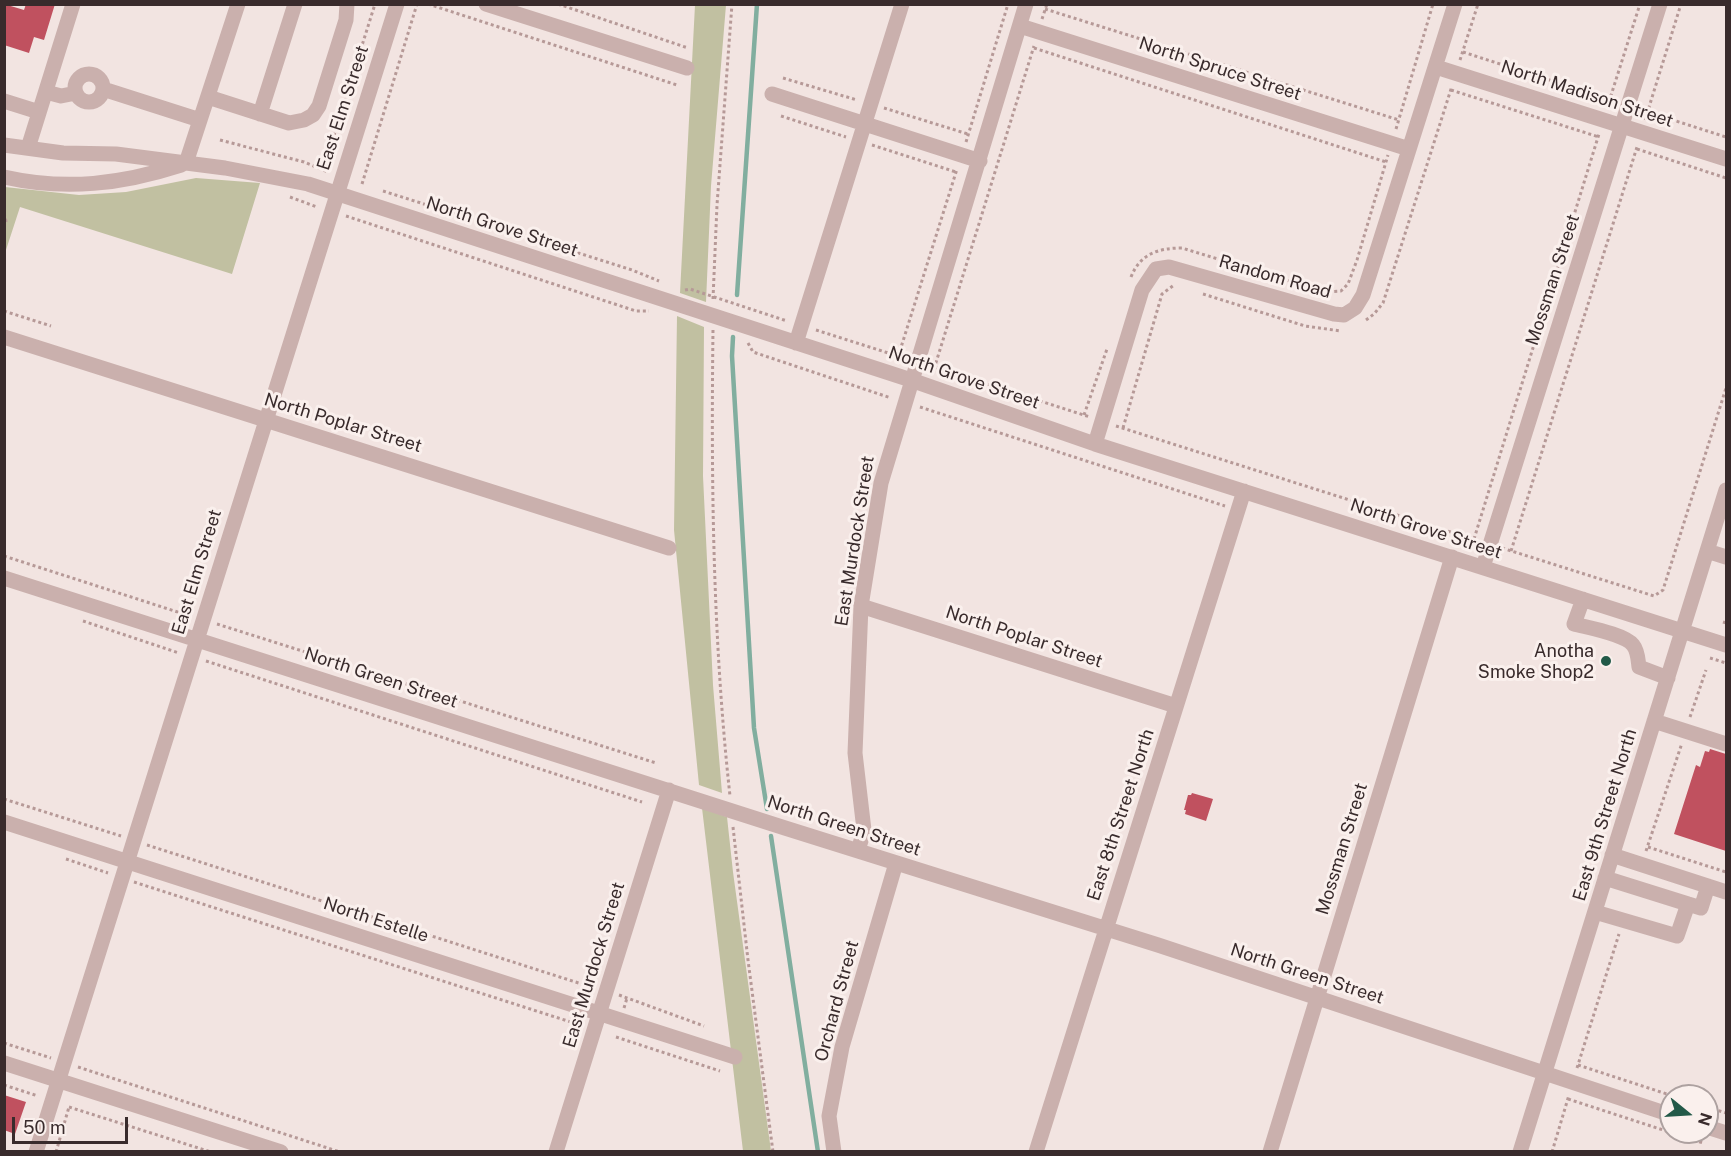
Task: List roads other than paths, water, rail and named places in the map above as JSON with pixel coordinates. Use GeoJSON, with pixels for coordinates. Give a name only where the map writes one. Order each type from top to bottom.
{"type":"FeatureCollection","features":[{"type":"Feature","properties":{"kind":"street"},"geometry":{"type":"LineString","coordinates":[[28,148],[73,4]]}},
{"type":"Feature","properties":{"kind":"street"},"geometry":{"type":"LineString","coordinates":[[186,163],[238,4]]}},
{"type":"Feature","properties":{"kind":"street"},"geometry":{"type":"LineString","coordinates":[[260,114],[295,4]]}},
{"type":"Feature","properties":{"kind":"street"},"geometry":{"type":"LineString","coordinates":[[208,97],[289,123],[304,120],[313,115],[319,106],[343,31],[347,4]]}},
{"type":"Feature","properties":{"kind":"street","name":"East Elm Street"},"geometry":{"type":"LineString","coordinates":[[36,1152],[397,4]]}},
{"type":"Feature","properties":{"kind":"street"},"geometry":{"type":"LineString","coordinates":[[486,4],[687,68]]}},
{"type":"Feature","properties":{"kind":"street"},"geometry":{"type":"LineString","coordinates":[[796,343],[902,4]]}},
{"type":"Feature","properties":{"kind":"street","name":"East Murdock Street"},"geometry":{"type":"LineString","coordinates":[[858,851],[864,830],[855,753],[861,606],[881,483],[1026,4]]}},
{"type":"Feature","properties":{"kind":"street","name":"Random Road"},"geometry":{"type":"LineString","coordinates":[[1095,444],[1142,290],[1156,269],[1169,267],[1334,314],[1344,315],[1355,308],[1363,296],[1455,4]]}},
{"type":"Feature","properties":{"kind":"street","name":"Mossman Street"},"geometry":{"type":"LineString","coordinates":[[1483,567],[1660,4]]}},
{"type":"Feature","properties":{"kind":"street","name":"North Spruce Street"},"geometry":{"type":"LineString","coordinates":[[1020,26],[1409,149]]}},
{"type":"Feature","properties":{"kind":"street","name":"North Madison Street"},"geometry":{"type":"LineString","coordinates":[[1436,67],[1726,159]]}},
{"type":"Feature","properties":{"kind":"street"},"geometry":{"type":"LineString","coordinates":[[46,92],[61,96],[76,93],[82,100],[91,102],[99,98],[103,89],[200,120]]}},
{"type":"Feature","properties":{"kind":"street"},"geometry":{"type":"LineString","coordinates":[[772,94],[980,161]]}},
{"type":"Feature","properties":{"kind":"street"},"geometry":{"type":"LineString","coordinates":[[4,101],[39,112]]}},
{"type":"Feature","properties":{"kind":"street","name":"North Grove Street"},"geometry":{"type":"LineString","coordinates":[[4,145],[63,153],[116,154],[225,168],[308,184],[713,322],[796,343],[1095,444],[1726,645]]}},
{"type":"Feature","properties":{"kind":"street","name":"North Grove Street"},"geometry":{"type":"LineString","coordinates":[[4,177],[39,182],[112,183],[144,177],[186,163]]}},
{"type":"Feature","properties":{"kind":"street","name":"North Poplar Street"},"geometry":{"type":"LineString","coordinates":[[4,337],[669,548]]}},
{"type":"Feature","properties":{"kind":"street","name":"East 9th Street North"},"geometry":{"type":"LineString","coordinates":[[1520,1152],[1726,490]]}},
{"type":"Feature","properties":{"kind":"street","name":"East 8th Street North"},"geometry":{"type":"LineString","coordinates":[[1036,1152],[1244,491]]}},
{"type":"Feature","properties":{"kind":"street"},"geometry":{"type":"LineString","coordinates":[[1707,551],[1726,557]]}},
{"type":"Feature","properties":{"kind":"street","name":"Mossman Street"},"geometry":{"type":"LineString","coordinates":[[1270,1152],[1452,557]]}},
{"type":"Feature","properties":{"kind":"street","name":"North Green Street"},"geometry":{"type":"LineString","coordinates":[[4,578],[1106,929],[1659,1111]]}},
{"type":"Feature","properties":{"kind":"street"},"geometry":{"type":"LineString","coordinates":[[1583,599],[1575,624],[1624,638],[1632,643],[1636,650],[1639,667],[1668,678]]}},
{"type":"Feature","properties":{"kind":"street","name":"North Poplar Street"},"geometry":{"type":"LineString","coordinates":[[861,606],[1176,706]]}},
{"type":"Feature","properties":{"kind":"street"},"geometry":{"type":"LineString","coordinates":[[1654,721],[1726,744]]}},
{"type":"Feature","properties":{"kind":"street","name":"East Murdock Street"},"geometry":{"type":"LineString","coordinates":[[556,1152],[669,790]]}},
{"type":"Feature","properties":{"kind":"street","name":"North Estelle"},"geometry":{"type":"LineString","coordinates":[[4,822],[735,1057]]}},
{"type":"Feature","properties":{"kind":"street"},"geometry":{"type":"LineString","coordinates":[[1612,855],[1726,892]]}},
{"type":"Feature","properties":{"kind":"street","name":"Orchard Street"},"geometry":{"type":"LineString","coordinates":[[834,1152],[829,1116],[842,1047],[896,863]]}},
{"type":"Feature","properties":{"kind":"street"},"geometry":{"type":"LineString","coordinates":[[1605,879],[1701,908],[1708,886]]}},
{"type":"Feature","properties":{"kind":"street"},"geometry":{"type":"LineString","coordinates":[[1595,912],[1677,936],[1688,904]]}},
{"type":"Feature","properties":{"kind":"street"},"geometry":{"type":"LineString","coordinates":[[4,1063],[281,1152]]}},
{"type":"Feature","properties":{"kind":"waterway"},"geometry":{"type":"LineString","coordinates":[[737,295],[757,4]]}},
{"type":"Feature","properties":{"kind":"waterway"},"geometry":{"type":"LineString","coordinates":[[733,337],[732,356],[754,728],[767,809]]}},
{"type":"Feature","properties":{"kind":"waterway"},"geometry":{"type":"LineString","coordinates":[[771,836],[818,1152]]}},
{"type":"Feature","properties":{"kind":"place","name":"Anotha Smoke Shop2"},"geometry":{"type":"Point","coordinates":[1606,661]}}]}
